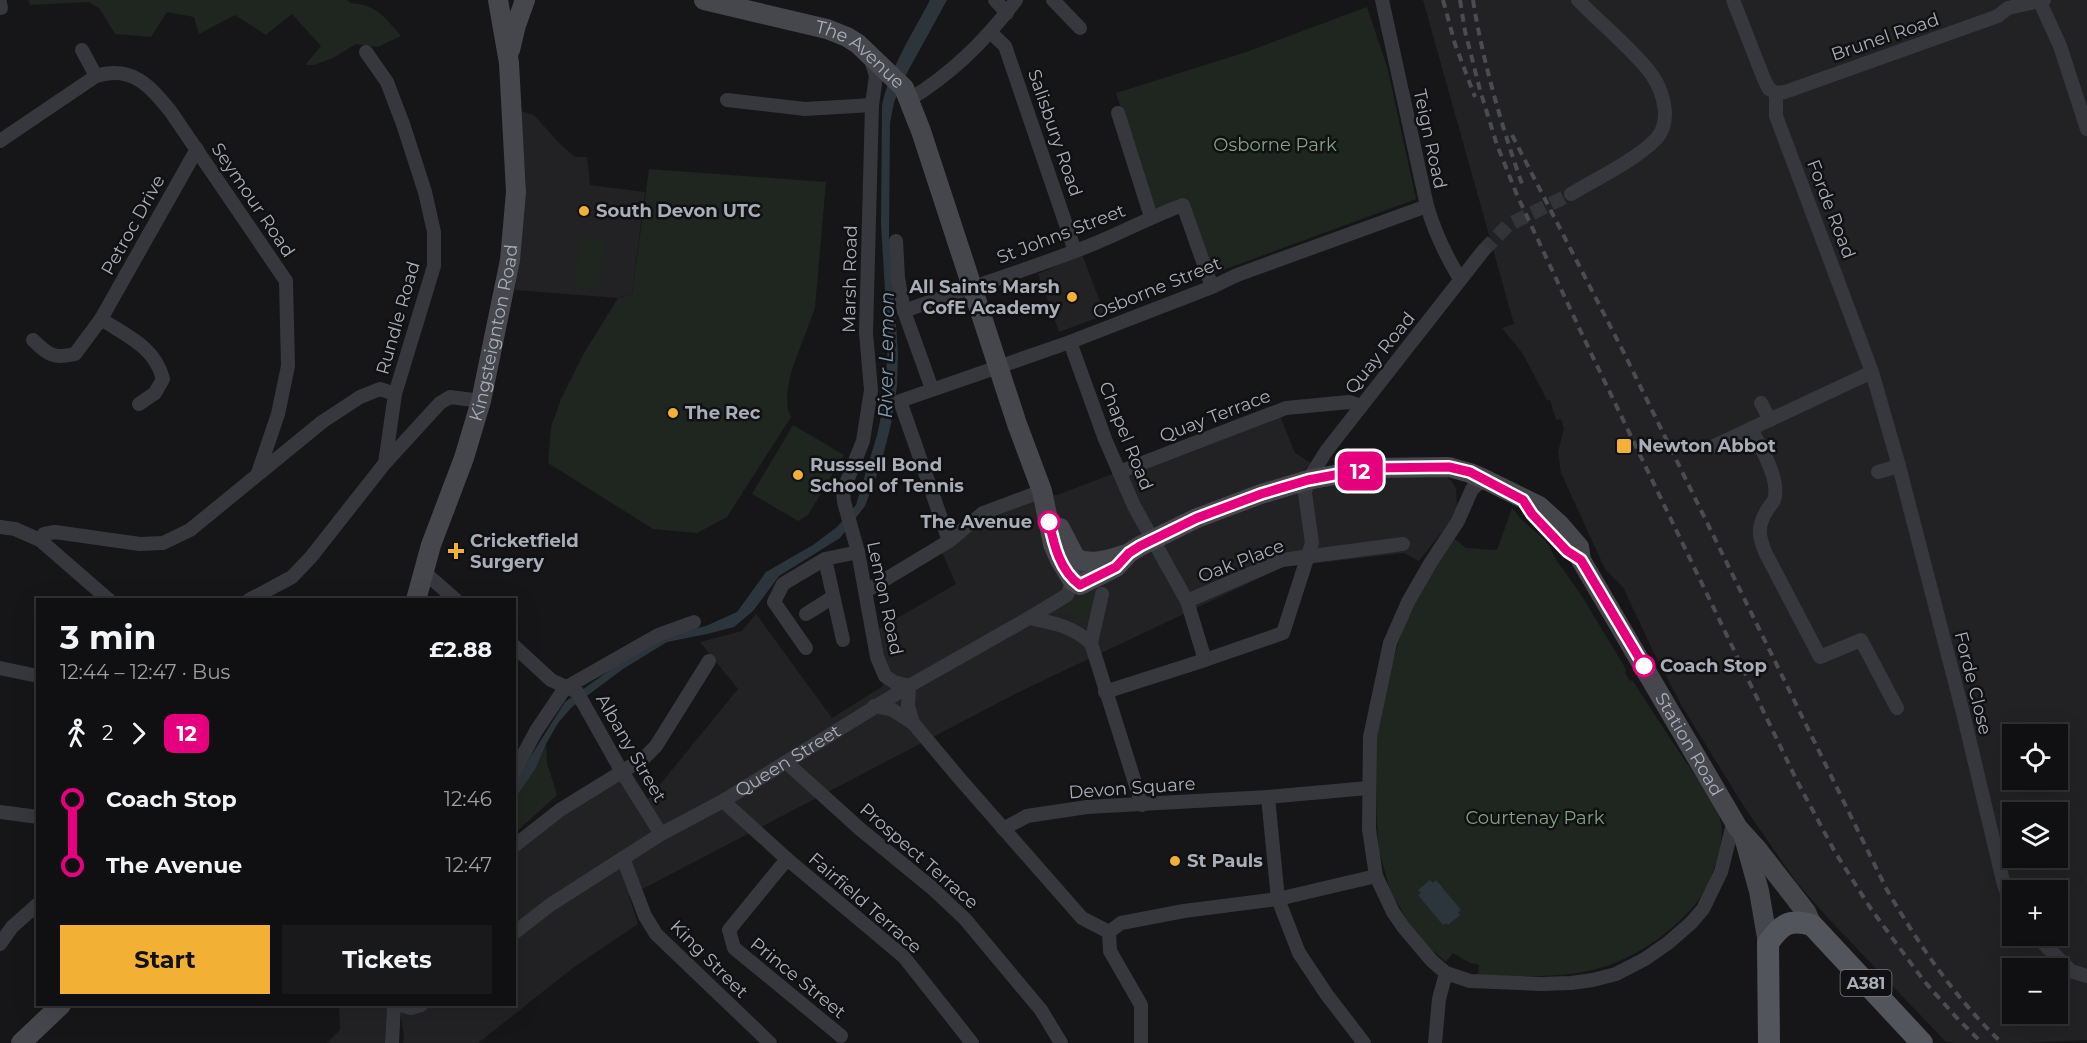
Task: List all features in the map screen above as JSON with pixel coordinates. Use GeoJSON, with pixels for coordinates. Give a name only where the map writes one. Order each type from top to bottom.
{"type":"FeatureCollection","features":[{"type":"Feature","properties":{"kind":"main road","name":"Kingsteignton Road"},"geometry":{"type":"LineString","coordinates":[[417,598],[431,545],[464,458],[482,401],[510,260],[516,192],[508,56],[498,0]]}},
{"type":"Feature","properties":{"kind":"main road","name":"Kingsteignton Road"},"geometry":{"type":"LineString","coordinates":[[508,56],[525,0]]}},
{"type":"Feature","properties":{"kind":"main road","name":"The Avenue"},"geometry":{"type":"LineString","coordinates":[[704,0],[827,29],[847,37],[869,53],[901,88],[973,286],[1043,496],[1053,544],[1073,587]]}},
{"type":"Feature","properties":{"kind":"main road","name":"Queen Street"},"geometry":{"type":"LineString","coordinates":[[1073,587],[1116,567],[1129,553],[1197,518],[1261,494],[1308,480],[1372,468],[1449,467],[1470,472],[1484,479]]}},
{"type":"Feature","properties":{"kind":"main road","name":"Station Road"},"geometry":{"type":"LineString","coordinates":[[1484,479],[1539,506],[1579,547],[1581,560],[1739,828],[1806,912],[1812,925],[1921,1043]]}},
{"type":"Feature","properties":{"kind":"main road","name":"The Avenue"},"geometry":{"type":"LineString","coordinates":[[1043,496],[1076,559]]}},
{"type":"Feature","properties":{"kind":"main road"},"geometry":{"type":"LineString","coordinates":[[1076,559],[1100,562],[1129,553]]}},
{"type":"Feature","properties":{"kind":"main road","name":"Station Road"},"geometry":{"type":"LineString","coordinates":[[1739,828],[1759,891],[1768,943]]}},
{"type":"Feature","properties":{"kind":"main road"},"geometry":{"type":"LineString","coordinates":[[1768,1042],[1768,943],[1777,930],[1789,922],[1799,921],[1812,925]]}},
{"type":"Feature","properties":{"kind":"main road"},"geometry":{"type":"LineString","coordinates":[[21,1043],[60,1006]]}},
{"type":"Feature","properties":{"kind":"street"},"geometry":{"type":"LineString","coordinates":[[995,0],[1007,13]]}},
{"type":"Feature","properties":{"kind":"street"},"geometry":{"type":"LineString","coordinates":[[901,88],[962,62],[1016,0]]}},
{"type":"Feature","properties":{"kind":"street"},"geometry":{"type":"LineString","coordinates":[[1053,0],[1080,28]]}},
{"type":"Feature","properties":{"kind":"street","name":"Teign Road"},"geometry":{"type":"LineString","coordinates":[[1382,0],[1427,206],[1435,231],[1460,279]]}},
{"type":"Feature","properties":{"kind":"street"},"geometry":{"type":"LineString","coordinates":[[1570,194],[1643,150],[1656,139],[1664,123],[1664,105],[1653,77],[1578,0]]}},
{"type":"Feature","properties":{"kind":"street","name":"Forde Road"},"geometry":{"type":"LineString","coordinates":[[1733,0],[1764,79],[1769,89],[1776,93],[1776,116],[1872,372],[1890,437]]}},
{"type":"Feature","properties":{"kind":"street","name":"Brunel Road"},"geometry":{"type":"LineString","coordinates":[[1776,93],[1791,90],[1998,16],[2008,8],[2042,1],[2060,46],[2087,129]]}},
{"type":"Feature","properties":{"kind":"street","name":"Salisbury Road"},"geometry":{"type":"LineString","coordinates":[[990,32],[1005,46],[1075,251]]}},
{"type":"Feature","properties":{"kind":"street"},"geometry":{"type":"LineString","coordinates":[[82,50],[96,76]]}},
{"type":"Feature","properties":{"kind":"street","name":"Rundle Road"},"geometry":{"type":"LineString","coordinates":[[366,52],[387,82],[403,124],[425,192],[434,232],[434,266],[394,394],[385,463]]}},
{"type":"Feature","properties":{"kind":"street","name":"Marsh Road"},"geometry":{"type":"LineString","coordinates":[[844,506],[843,491],[863,441],[871,390],[866,333],[872,105],[876,76],[869,53]]}},
{"type":"Feature","properties":{"kind":"street","name":"Seymour Road"},"geometry":{"type":"LineString","coordinates":[[0,141],[96,76],[110,72],[123,72],[141,81],[165,105],[286,281],[288,366],[278,414],[258,473]]}},
{"type":"Feature","properties":{"kind":"street"},"geometry":{"type":"LineString","coordinates":[[727,100],[805,108],[872,105]]}},
{"type":"Feature","properties":{"kind":"street"},"geometry":{"type":"LineString","coordinates":[[1118,113],[1151,217]]}},
{"type":"Feature","properties":{"kind":"street","name":"Petroc Drive"},"geometry":{"type":"LineString","coordinates":[[33,340],[45,352],[56,357],[75,354],[101,320],[197,149]]}},
{"type":"Feature","properties":{"kind":"street","name":"St Johns Street"},"geometry":{"type":"LineString","coordinates":[[904,311],[1075,251],[1184,205],[1212,287]]}},
{"type":"Feature","properties":{"kind":"street","name":"Osborne Street"},"geometry":{"type":"LineString","coordinates":[[949,541],[900,402],[1070,342],[1212,287],[1237,275],[1427,206]]}},
{"type":"Feature","properties":{"kind":"street"},"geometry":{"type":"LineString","coordinates":[[896,241],[898,278],[904,311],[932,389]]}},
{"type":"Feature","properties":{"kind":"street","name":"Quay Road"},"geometry":{"type":"LineString","coordinates":[[1308,480],[1327,450],[1483,251]]}},
{"type":"Feature","properties":{"kind":"street"},"geometry":{"type":"LineString","coordinates":[[101,320],[144,346],[160,367],[163,379],[155,393],[139,404]]}},
{"type":"Feature","properties":{"kind":"street","name":"Chapel Road"},"geometry":{"type":"LineString","coordinates":[[1070,342],[1105,439],[1134,506],[1153,540]]}},
{"type":"Feature","properties":{"kind":"street"},"geometry":{"type":"LineString","coordinates":[[1714,446],[1872,372]]}},
{"type":"Feature","properties":{"kind":"street"},"geometry":{"type":"LineString","coordinates":[[40,540],[44,534],[55,532],[140,544],[163,543],[190,530],[322,422],[360,396],[380,389],[394,394]]}},
{"type":"Feature","properties":{"kind":"street"},"geometry":{"type":"LineString","coordinates":[[253,598],[292,576],[311,557],[385,463],[440,403],[450,397],[482,401]]}},
{"type":"Feature","properties":{"kind":"street","name":"Quay Terrace"},"geometry":{"type":"LineString","coordinates":[[1119,472],[1286,408],[1349,402],[1361,406]]}},
{"type":"Feature","properties":{"kind":"street"},"geometry":{"type":"LineString","coordinates":[[1761,403],[1770,420]]}},
{"type":"Feature","properties":{"kind":"street"},"geometry":{"type":"LineString","coordinates":[[1751,429],[1775,482],[1774,500],[1762,519],[1759,530],[1759,538],[1765,552],[1820,657],[1861,640],[1897,708]]}},
{"type":"Feature","properties":{"kind":"street","name":"Forde Close"},"geometry":{"type":"LineString","coordinates":[[1890,437],[1963,713],[2003,880]]}},
{"type":"Feature","properties":{"kind":"street"},"geometry":{"type":"LineString","coordinates":[[1878,472],[1899,466]]}},
{"type":"Feature","properties":{"kind":"street"},"geometry":{"type":"LineString","coordinates":[[1484,479],[1472,489],[1458,521],[1408,602],[1390,643],[1370,737],[1369,829],[1376,876],[1393,912],[1404,928],[1446,973],[1470,981],[1541,984],[1593,980],[1616,974],[1668,944],[1703,909],[1739,828]]}},
{"type":"Feature","properties":{"kind":"street","name":"Oak Place"},"geometry":{"type":"LineString","coordinates":[[1105,692],[1283,633],[1312,543],[1305,493],[1308,480]]}},
{"type":"Feature","properties":{"kind":"street"},"geometry":{"type":"LineString","coordinates":[[866,591],[949,541],[983,513],[1043,496]]}},
{"type":"Feature","properties":{"kind":"street","name":"Lemon Road"},"geometry":{"type":"LineString","coordinates":[[844,506],[858,552],[878,657],[885,676],[894,682],[909,686]]}},
{"type":"Feature","properties":{"kind":"street"},"geometry":{"type":"LineString","coordinates":[[0,527],[15,529],[40,540],[108,598]]}},
{"type":"Feature","properties":{"kind":"street","name":"Oak Place"},"geometry":{"type":"LineString","coordinates":[[1153,540],[1187,601],[1205,660]]}},
{"type":"Feature","properties":{"kind":"street","name":"Oak Place"},"geometry":{"type":"LineString","coordinates":[[1187,601],[1282,560],[1403,544]]}},
{"type":"Feature","properties":{"kind":"street"},"geometry":{"type":"LineString","coordinates":[[806,648],[774,602],[783,584],[825,559],[858,552]]}},
{"type":"Feature","properties":{"kind":"street"},"geometry":{"type":"LineString","coordinates":[[825,559],[843,640]]}},
{"type":"Feature","properties":{"kind":"street"},"geometry":{"type":"LineString","coordinates":[[1073,587],[1077,572],[1076,559]]}},
{"type":"Feature","properties":{"kind":"street"},"geometry":{"type":"LineString","coordinates":[[424,572],[454,598]]}},
{"type":"Feature","properties":{"kind":"street","name":"Queen Street"},"geometry":{"type":"LineString","coordinates":[[516,931],[550,905],[661,834],[723,801],[874,706],[1029,618],[1073,587]]}},
{"type":"Feature","properties":{"kind":"street"},"geometry":{"type":"LineString","coordinates":[[1102,594],[1090,642],[1142,805]]}},
{"type":"Feature","properties":{"kind":"street"},"geometry":{"type":"LineString","coordinates":[[806,614],[833,597]]}},
{"type":"Feature","properties":{"kind":"street"},"geometry":{"type":"LineString","coordinates":[[1029,618],[1048,621],[1078,631],[1090,642]]}},
{"type":"Feature","properties":{"kind":"street"},"geometry":{"type":"LineString","coordinates":[[516,769],[536,731],[576,694],[658,635],[694,622]]}},
{"type":"Feature","properties":{"kind":"street"},"geometry":{"type":"LineString","coordinates":[[516,648],[551,680],[576,694]]}},
{"type":"Feature","properties":{"kind":"street"},"geometry":{"type":"LineString","coordinates":[[516,844],[560,810],[644,758],[656,746],[710,661]]}},
{"type":"Feature","properties":{"kind":"street"},"geometry":{"type":"LineString","coordinates":[[0,668],[36,676]]}},
{"type":"Feature","properties":{"kind":"street"},"geometry":{"type":"LineString","coordinates":[[909,686],[907,696],[913,723]]}},
{"type":"Feature","properties":{"kind":"street","name":"Albany Street"},"geometry":{"type":"LineString","coordinates":[[576,694],[661,834]]}},
{"type":"Feature","properties":{"kind":"street"},"geometry":{"type":"LineString","coordinates":[[874,706],[891,709],[913,723],[1082,918],[1109,932]]}},
{"type":"Feature","properties":{"kind":"street","name":"Prospect Terrace"},"geometry":{"type":"LineString","coordinates":[[787,762],[860,829],[932,888],[965,919],[1029,994],[1061,1043]]}},
{"type":"Feature","properties":{"kind":"street","name":"Devon Square"},"geometry":{"type":"LineString","coordinates":[[1003,829],[1027,816],[1087,807],[1268,797],[1368,788]]}},
{"type":"Feature","properties":{"kind":"street"},"geometry":{"type":"LineString","coordinates":[[1268,797],[1278,899],[1299,953],[1327,995],[1364,1043]]}},
{"type":"Feature","properties":{"kind":"street","name":"Fairfield Terrace"},"geometry":{"type":"LineString","coordinates":[[723,801],[787,860],[904,957],[972,1043]]}},
{"type":"Feature","properties":{"kind":"street"},"geometry":{"type":"LineString","coordinates":[[0,812],[36,817]]}},
{"type":"Feature","properties":{"kind":"street","name":"King Street"},"geometry":{"type":"LineString","coordinates":[[623,858],[645,916],[656,934],[770,1043]]}},
{"type":"Feature","properties":{"kind":"street","name":"Prince Street"},"geometry":{"type":"LineString","coordinates":[[787,860],[729,930],[734,948],[841,1036]]}},
{"type":"Feature","properties":{"kind":"street"},"geometry":{"type":"LineString","coordinates":[[1109,932],[1121,923],[1184,911],[1278,899],[1376,876]]}},
{"type":"Feature","properties":{"kind":"street"},"geometry":{"type":"LineString","coordinates":[[0,944],[12,927],[36,906]]}},
{"type":"Feature","properties":{"kind":"street"},"geometry":{"type":"LineString","coordinates":[[1109,932],[1110,951],[1141,1005],[1141,1043]]}},
{"type":"Feature","properties":{"kind":"street"},"geometry":{"type":"LineString","coordinates":[[2046,946],[2071,971],[2087,976]]}},
{"type":"Feature","properties":{"kind":"street"},"geometry":{"type":"LineString","coordinates":[[1435,1043],[1439,999],[1446,973]]}},
{"type":"Feature","properties":{"kind":"street"},"geometry":{"type":"LineString","coordinates":[[392,1043],[394,1006]]}},
{"type":"Feature","properties":{"kind":"shaded area","name":"River Lemon"},"geometry":{"type":"Polygon","coordinates":[[[930,0],[947,0],[908,71],[894,102],[890,123],[889,236],[898,352],[897,386],[881,464],[865,506],[840,538],[779,576],[753,611],[734,627],[667,642],[623,669],[572,707],[558,723],[536,768],[516,797],[516,779],[565,702],[610,670],[672,634],[706,626],[737,612],[766,572],[813,545],[837,527],[856,505],[877,435],[885,398],[888,341],[881,224],[882,106],[890,78],[930,0]]]}},
{"type":"Feature","properties":{"kind":"shaded area"},"geometry":{"type":"Polygon","coordinates":[[[1423,0],[2087,0],[2087,1040],[2029,1043],[1953,1043],[1945,1041],[1797,883],[1743,805],[1683,708],[1623,587],[1605,569],[1561,473],[1558,452],[1564,429],[1561,419],[1556,420],[1550,400],[1547,400],[1523,354],[1502,328],[1514,324],[1423,0]]]}},
{"type":"Feature","properties":{"kind":"shaded area","name":"South Devon UTC"},"geometry":{"type":"Polygon","coordinates":[[[521,111],[534,115],[575,157],[587,157],[590,185],[645,192],[632,294],[618,298],[515,290],[526,183],[521,111]]]}},
{"type":"Feature","properties":{"kind":"shaded area","name":"All Saints Marsh CofE Academy"},"geometry":{"type":"Polygon","coordinates":[[[1082,254],[1105,315],[1059,332],[1038,274],[1082,254]]]}},
{"type":"Feature","properties":{"kind":"shaded area"},"geometry":{"type":"Polygon","coordinates":[[[1278,411],[1295,453],[1311,463],[1300,474],[1295,493],[1369,478],[1444,475],[1451,480],[1456,489],[1457,507],[1449,523],[1419,561],[1404,553],[1283,567],[1023,690],[629,896],[638,924],[573,968],[478,1043],[403,1043],[399,1006],[516,1006],[516,850],[533,835],[632,773],[648,799],[738,689],[700,642],[742,631],[756,614],[832,718],[883,686],[877,630],[956,584],[938,543],[1027,493],[1057,495],[1278,411]]]}},
{"type":"Feature","properties":{"kind":"shaded area"},"geometry":{"type":"Polygon","coordinates":[[[1430,880],[1433,883],[1436,880],[1461,910],[1458,913],[1460,915],[1448,925],[1446,923],[1443,925],[1418,895],[1421,893],[1418,890],[1430,880]]]}},
{"type":"Feature","properties":{"kind":"shaded area"},"geometry":{"type":"Polygon","coordinates":[[[339,1006],[387,1006],[385,1043],[327,1043],[340,1030],[339,1006]]]}},
{"type":"Feature","properties":{"kind":"green space"},"geometry":{"type":"Polygon","coordinates":[[[29,0],[347,0],[350,3],[374,9],[401,36],[378,47],[356,44],[333,58],[314,65],[305,65],[321,46],[292,14],[266,35],[235,15],[199,34],[194,17],[167,12],[151,37],[115,34],[100,9],[89,2],[30,5],[29,0]]]}},
{"type":"Feature","properties":{"kind":"green space","name":"Osborne Park"},"geometry":{"type":"Polygon","coordinates":[[[1367,7],[1388,70],[1416,199],[1215,273],[1186,201],[1153,209],[1116,93],[1246,52],[1367,7]]]}},
{"type":"Feature","properties":{"kind":"green space","name":"The Rec"},"geometry":{"type":"Polygon","coordinates":[[[649,169],[826,182],[815,308],[791,372],[787,394],[791,417],[727,517],[697,533],[653,529],[548,463],[551,427],[561,399],[584,353],[618,298],[632,294],[649,169]]]}},
{"type":"Feature","properties":{"kind":"green space"},"geometry":{"type":"Polygon","coordinates":[[[580,237],[605,240],[599,290],[574,287],[580,237]]]}},
{"type":"Feature","properties":{"kind":"green space","name":"Russsell Bond School of Tennis"},"geometry":{"type":"Polygon","coordinates":[[[793,425],[844,455],[808,515],[798,521],[752,494],[793,425]]]}},
{"type":"Feature","properties":{"kind":"green space","name":"Courtenay Park"},"geometry":{"type":"Polygon","coordinates":[[[1512,508],[1546,541],[1580,593],[1626,669],[1629,680],[1633,681],[1709,796],[1719,816],[1722,830],[1717,860],[1709,883],[1688,912],[1645,948],[1623,960],[1578,973],[1531,976],[1478,975],[1479,965],[1470,963],[1453,953],[1446,962],[1425,944],[1411,927],[1390,890],[1379,851],[1376,735],[1385,686],[1409,609],[1454,538],[1466,548],[1497,550],[1512,508]]]}},
{"type":"Feature","properties":{"kind":"green space"},"geometry":{"type":"Polygon","coordinates":[[[1090,591],[1096,593],[1091,619],[1087,621],[1063,612],[1065,606],[1090,591]]]}},
{"type":"Feature","properties":{"kind":"green space"},"geometry":{"type":"Polygon","coordinates":[[[546,744],[547,763],[557,795],[516,832],[516,795],[536,768],[546,744]]]}},
{"type":"Feature","properties":{"kind":"tunnel"},"geometry":{"type":"LineString","coordinates":[[1483,251],[1508,225],[1571,194]]}},
{"type":"Feature","properties":{"kind":"railway"},"geometry":{"type":"LineString","coordinates":[[1443,0],[1455,44],[1475,97]]}},
{"type":"Feature","properties":{"kind":"railway"},"geometry":{"type":"LineString","coordinates":[[1460,0],[1465,31],[1480,90],[1497,145],[1517,195],[1797,781],[1835,852],[1871,909],[1924,981],[1982,1043]]}},
{"type":"Feature","properties":{"kind":"railway"},"geometry":{"type":"LineString","coordinates":[[1473,0],[1494,95],[1523,187]]}},
{"type":"Feature","properties":{"kind":"railway"},"geometry":{"type":"LineString","coordinates":[[1512,135],[1623,351],[1887,890],[1912,931],[1953,989],[2002,1043]]}},
{"type":"Feature","properties":{"kind":"bus line","name":"12"},"geometry":{"type":"LineString","coordinates":[[1049,522],[1053,544],[1060,560],[1073,580],[1080,585],[1106,574],[1140,546],[1197,518],[1261,494],[1308,480],[1372,468],[1449,467],[1470,472],[1523,500],[1532,514],[1567,551],[1581,560],[1644,666]]}},
{"type":"Feature","properties":{"kind":"place","name":"South Devon UTC"},"geometry":{"type":"Point","coordinates":[584,211]}},
{"type":"Feature","properties":{"kind":"place","name":"All Saints Marsh CofE Academy"},"geometry":{"type":"Point","coordinates":[1072,297]}},
{"type":"Feature","properties":{"kind":"place","name":"The Rec"},"geometry":{"type":"Point","coordinates":[673,413]}},
{"type":"Feature","properties":{"kind":"place","name":"Newton Abbot"},"geometry":{"type":"Point","coordinates":[1624,446]}},
{"type":"Feature","properties":{"kind":"place","name":"Russsell Bond School of Tennis"},"geometry":{"type":"Point","coordinates":[798,475]}},
{"type":"Feature","properties":{"kind":"place","name":"The Avenue"},"geometry":{"type":"Point","coordinates":[1049,522]}},
{"type":"Feature","properties":{"kind":"place","name":"Cricketfield Surgery"},"geometry":{"type":"Point","coordinates":[456,551]}},
{"type":"Feature","properties":{"kind":"place","name":"Coach Stop"},"geometry":{"type":"Point","coordinates":[1644,666]}},
{"type":"Feature","properties":{"kind":"place","name":"St Pauls"},"geometry":{"type":"Point","coordinates":[1175,861]}}]}
